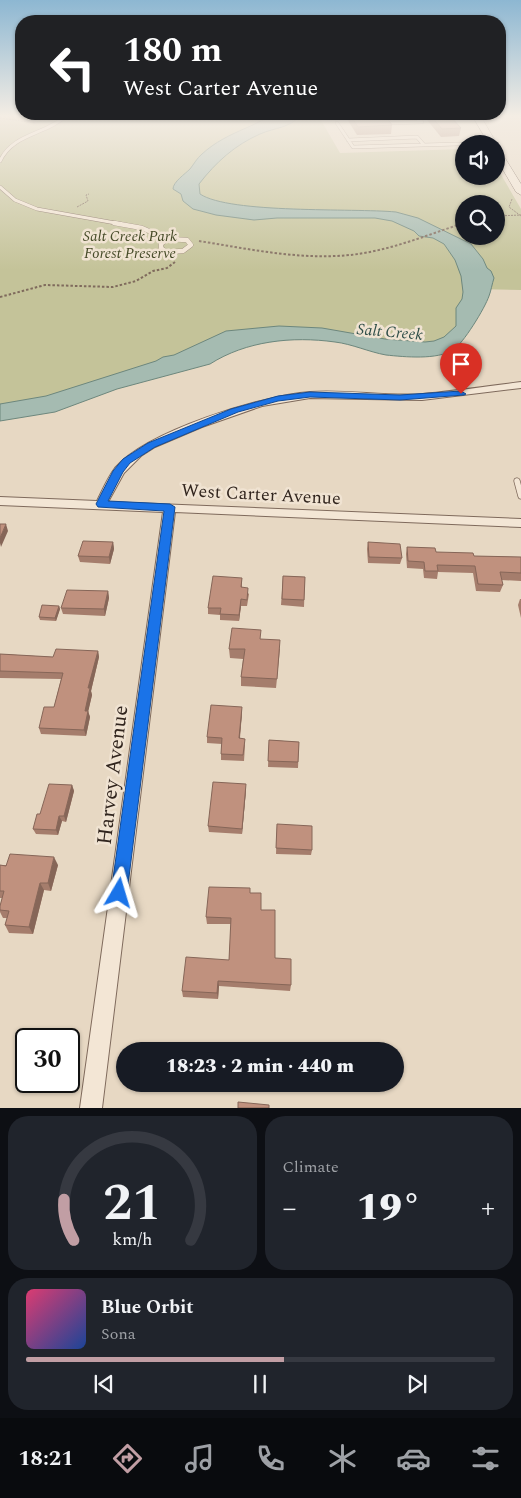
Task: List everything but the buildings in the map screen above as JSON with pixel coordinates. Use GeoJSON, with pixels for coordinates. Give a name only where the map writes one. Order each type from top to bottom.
{"type":"FeatureCollection","features":[{"type":"Feature","properties":{"kind":"street"},"geometry":{"type":"LineString","coordinates":[[506,167],[521,192]]}},
{"type":"Feature","properties":{"kind":"street"},"geometry":{"type":"LineString","coordinates":[[101,504],[118,471],[137,454],[151,445],[198,425],[260,403],[310,395],[422,397],[521,384]]}},
{"type":"Feature","properties":{"kind":"street","name":"West Carter Avenue"},"geometry":{"type":"LineString","coordinates":[[0,501],[521,523]]}},
{"type":"Feature","properties":{"kind":"street","name":"Harvey Avenue"},"geometry":{"type":"LineString","coordinates":[[91,1108],[170,507]]}},
{"type":"Feature","properties":{"kind":"lane"},"geometry":{"type":"LineString","coordinates":[[0,188],[15,200],[62,214],[142,228],[167,239],[183,239],[190,242],[191,245],[188,249],[177,252],[162,250],[161,244],[167,239]]}},
{"type":"Feature","properties":{"kind":"lane"},"geometry":{"type":"LineString","coordinates":[[517,481],[521,496]]}},
{"type":"Feature","properties":{"kind":"path"},"geometry":{"type":"LineString","coordinates":[[62,214],[88,201],[86,194],[89,194]]}},
{"type":"Feature","properties":{"kind":"path"},"geometry":{"type":"LineString","coordinates":[[505,216],[521,215]]}},
{"type":"Feature","properties":{"kind":"path"},"geometry":{"type":"LineString","coordinates":[[190,242],[206,241],[276,254],[334,256],[375,251],[455,226]]}},
{"type":"Feature","properties":{"kind":"path"},"geometry":{"type":"LineString","coordinates":[[0,296],[45,285],[113,287],[126,284],[136,281],[153,270],[167,268],[179,256],[177,252]]}},
{"type":"Feature","properties":{"kind":"green space","name":"Salt Creek Park Forest Preserve"},"geometry":{"type":"Polygon","coordinates":[[[0,167],[455,167],[455,185],[505,185],[505,181],[521,209],[521,290],[476,289],[458,337],[418,349],[290,332],[0,410],[0,167]]]}},
{"type":"Feature","properties":{"kind":"shaded area"},"geometry":{"type":"Polygon","coordinates":[[[192,167],[213,167],[199,184],[200,194],[215,200],[237,205],[293,209],[396,212],[418,218],[455,236],[455,245],[472,245],[494,278],[490,294],[468,333],[453,350],[446,353],[430,357],[411,357],[386,355],[341,343],[319,340],[270,342],[239,350],[210,364],[117,389],[55,412],[0,421],[0,404],[46,396],[156,361],[163,357],[174,355],[226,331],[279,326],[322,328],[385,339],[425,342],[444,337],[456,326],[456,308],[462,299],[463,292],[461,276],[455,260],[444,244],[433,238],[419,236],[414,231],[392,221],[375,218],[277,218],[254,220],[216,215],[193,209],[183,201],[181,194],[173,189],[177,181],[192,167]]]}},
{"type":"Feature","properties":{"kind":"route"},"geometry":{"type":"LineString","coordinates":[[119,893],[170,507],[101,504],[118,471],[126,461],[151,445],[235,410],[260,403],[294,396],[310,395],[400,398],[461,394]]}},
{"type":"Feature","properties":{"kind":"water label","name":"Salt Creek"},"geometry":{"type":"Point","coordinates":[390,331]}}]}
